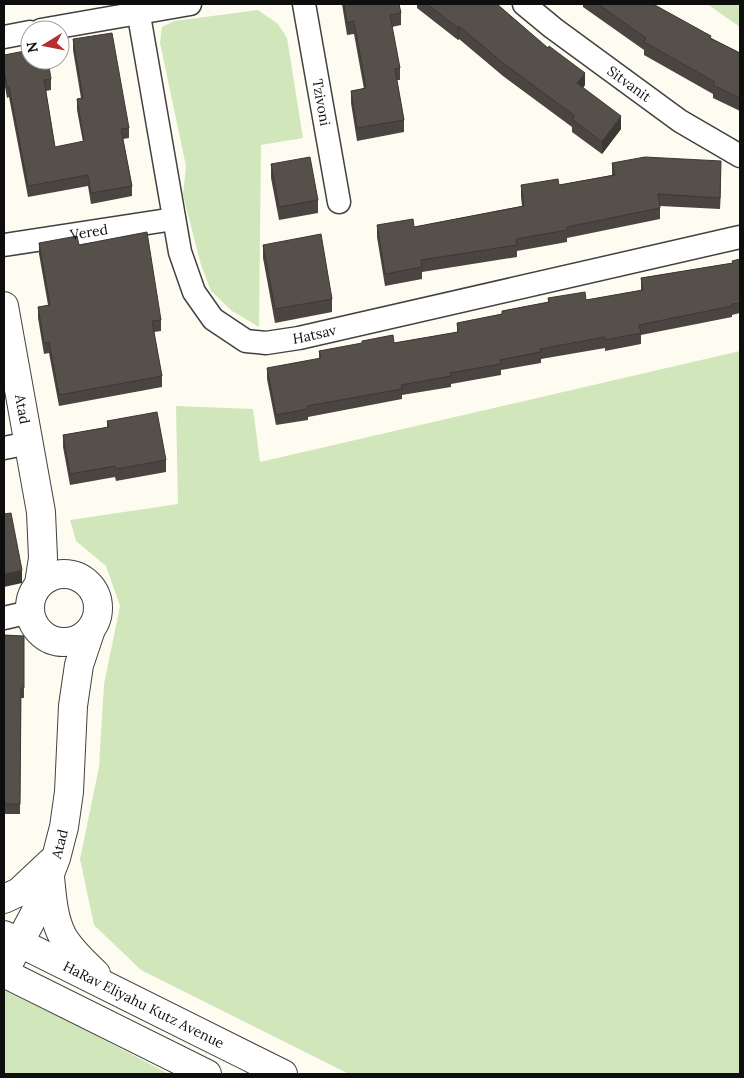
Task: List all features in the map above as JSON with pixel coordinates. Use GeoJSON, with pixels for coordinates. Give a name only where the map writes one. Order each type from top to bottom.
{"type":"FeatureCollection","features":[{"type":"Feature","properties":{"kind":"street"},"geometry":{"type":"LineString","coordinates":[[70,23],[138,8],[190,4]]}},
{"type":"Feature","properties":{"kind":"street","name":"Tzivoni"},"geometry":{"type":"LineString","coordinates":[[304,4],[339,202]]}},
{"type":"Feature","properties":{"kind":"street","name":"Sitvanit"},"geometry":{"type":"LineString","coordinates":[[524,4],[553,28],[680,122],[740,156]]}},
{"type":"Feature","properties":{"kind":"street","name":"Hatsav"},"geometry":{"type":"LineString","coordinates":[[138,8],[180,252],[194,292],[213,319],[246,341],[266,343],[299,338],[740,237]]}},
{"type":"Feature","properties":{"kind":"street"},"geometry":{"type":"LineString","coordinates":[[4,37],[20,34]]}},
{"type":"Feature","properties":{"kind":"street","name":"Vered"},"geometry":{"type":"LineString","coordinates":[[4,245],[174,219]]}},
{"type":"Feature","properties":{"kind":"street","name":"Atad"},"geometry":{"type":"LineString","coordinates":[[4,306],[16,446],[56,553],[79,577]]}},
{"type":"Feature","properties":{"kind":"street","name":"Atad"},"geometry":{"type":"LineString","coordinates":[[40,584],[43,558],[41,512]]}},
{"type":"Feature","properties":{"kind":"street"},"geometry":{"type":"LineString","coordinates":[[58,574],[69,574],[79,577],[88,584],[96,598],[97,614],[91,629],[83,637],[67,643],[56,642],[45,637],[35,626],[30,612],[30,602],[34,592],[48,578],[58,574]]}},
{"type":"Feature","properties":{"kind":"street"},"geometry":{"type":"LineString","coordinates":[[4,618],[30,612]]}},
{"type":"Feature","properties":{"kind":"street","name":"Atad"},"geometry":{"type":"LineString","coordinates":[[4,972],[11,939],[35,913],[53,866],[64,827],[69,792],[73,706],[79,665],[91,629]]}},
{"type":"Feature","properties":{"kind":"street","name":"Atad"},"geometry":{"type":"LineString","coordinates":[[45,637],[60,661],[73,706]]}},
{"type":"Feature","properties":{"kind":"street"},"geometry":{"type":"LineString","coordinates":[[4,899],[20,892],[53,866]]}},
{"type":"Feature","properties":{"kind":"street"},"geometry":{"type":"LineString","coordinates":[[53,866],[52,905],[62,934],[78,955],[109,988]]}},
{"type":"Feature","properties":{"kind":"street","name":"HaRav Eliyahu Kutz Avenue"},"geometry":{"type":"LineString","coordinates":[[11,939],[283,1074]]}},
{"type":"Feature","properties":{"kind":"street"},"geometry":{"type":"LineString","coordinates":[[4,972],[207,1074]]}},
{"type":"Feature","properties":{"kind":"green space"},"geometry":{"type":"Polygon","coordinates":[[[707,4],[740,4],[740,27],[707,4]]]}},
{"type":"Feature","properties":{"kind":"green space"},"geometry":{"type":"Polygon","coordinates":[[[258,10],[278,24],[287,38],[303,138],[261,145],[259,327],[232,311],[211,291],[201,265],[183,195],[186,166],[160,43],[162,27],[174,21],[258,10]]]}},
{"type":"Feature","properties":{"kind":"green space"},"geometry":{"type":"Polygon","coordinates":[[[740,351],[740,1074],[349,1074],[141,970],[94,925],[80,859],[99,767],[104,684],[120,606],[106,566],[76,541],[70,520],[178,504],[176,406],[253,409],[260,462],[740,351]]]}},
{"type":"Feature","properties":{"kind":"green space"},"geometry":{"type":"Polygon","coordinates":[[[4,987],[169,1074],[4,1074],[4,987]]]}},
{"type":"Feature","properties":{"kind":"building"},"geometry":{"type":"Polygon","coordinates":[[[344,4],[399,4],[401,13],[390,15],[400,68],[395,69],[404,120],[357,128],[351,91],[366,88],[354,21],[347,23],[344,4]]]}},
{"type":"Feature","properties":{"kind":"building"},"geometry":{"type":"Polygon","coordinates":[[[427,4],[497,4],[548,48],[549,46],[585,73],[577,83],[621,116],[602,142],[572,119],[575,116],[503,63],[459,26],[458,28],[427,4]]]}},
{"type":"Feature","properties":{"kind":"building"},"geometry":{"type":"Polygon","coordinates":[[[598,4],[653,4],[711,36],[710,38],[740,53],[740,98],[713,85],[715,82],[644,42],[646,38],[598,4]]]}},
{"type":"Feature","properties":{"kind":"building"},"geometry":{"type":"Polygon","coordinates":[[[112,33],[129,128],[121,129],[132,186],[91,193],[88,175],[28,186],[9,87],[7,87],[4,55],[20,52],[20,70],[50,70],[51,79],[44,80],[55,147],[84,141],[77,99],[83,98],[73,39],[112,33]]]}},
{"type":"Feature","properties":{"kind":"building"},"geometry":{"type":"Polygon","coordinates":[[[310,157],[318,200],[279,207],[271,164],[310,157]]]}},
{"type":"Feature","properties":{"kind":"building"},"geometry":{"type":"Polygon","coordinates":[[[645,157],[721,161],[720,198],[658,194],[660,208],[567,227],[567,230],[516,239],[517,245],[421,260],[422,267],[385,274],[377,225],[413,219],[414,227],[524,206],[521,185],[558,179],[559,185],[615,175],[612,163],[645,157]]]}},
{"type":"Feature","properties":{"kind":"building"},"geometry":{"type":"Polygon","coordinates":[[[147,232],[161,320],[152,321],[162,376],[59,395],[49,342],[44,343],[38,307],[50,305],[39,243],[77,236],[79,245],[147,232]]]}},
{"type":"Feature","properties":{"kind":"building"},"geometry":{"type":"Polygon","coordinates":[[[321,234],[332,299],[275,309],[263,245],[321,234]]]}},
{"type":"Feature","properties":{"kind":"building"},"geometry":{"type":"Polygon","coordinates":[[[740,259],[740,303],[732,304],[732,306],[639,325],[641,333],[605,340],[605,337],[540,349],[541,352],[500,360],[501,364],[450,373],[451,376],[401,385],[402,389],[307,406],[308,409],[276,415],[267,368],[321,358],[319,351],[393,335],[394,343],[458,332],[457,323],[502,314],[502,311],[549,302],[548,298],[585,292],[586,300],[643,290],[641,278],[733,263],[732,261],[740,259]]]}},
{"type":"Feature","properties":{"kind":"building"},"geometry":{"type":"Polygon","coordinates":[[[157,412],[166,460],[116,469],[115,466],[70,474],[63,435],[109,427],[107,421],[157,412]]]}},
{"type":"Feature","properties":{"kind":"building"},"geometry":{"type":"Polygon","coordinates":[[[11,513],[22,570],[4,574],[4,514],[11,513]]]}},
{"type":"Feature","properties":{"kind":"building"},"geometry":{"type":"Polygon","coordinates":[[[4,635],[24,636],[24,688],[21,688],[20,804],[4,804],[4,635]]]}}]}
